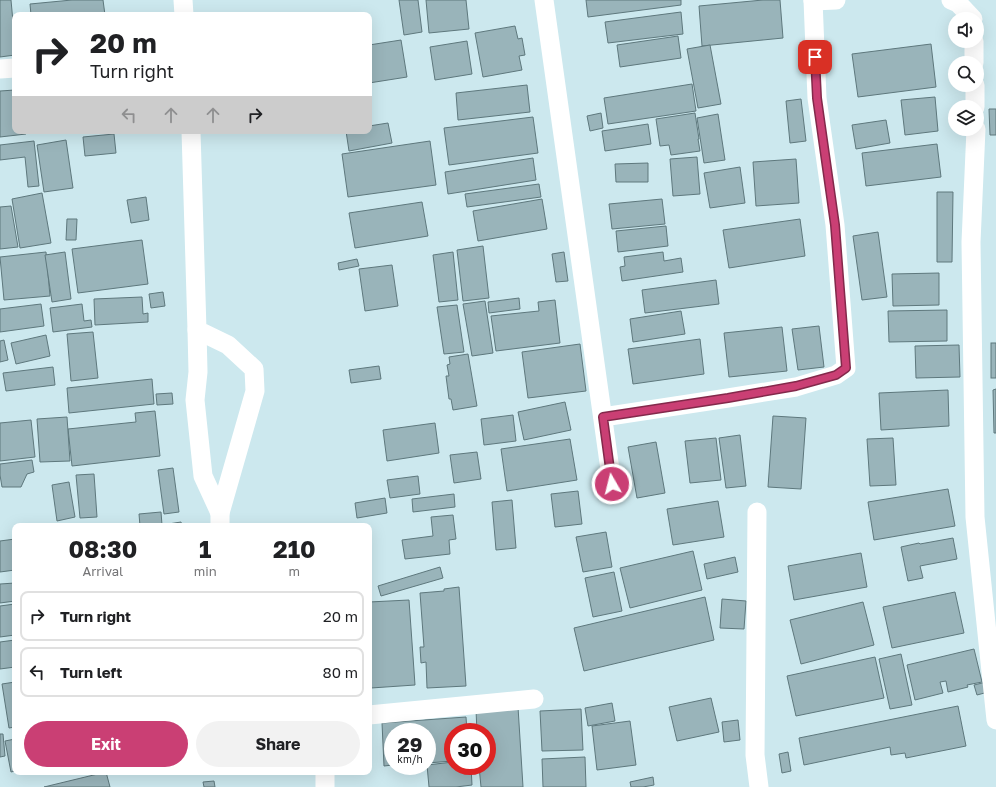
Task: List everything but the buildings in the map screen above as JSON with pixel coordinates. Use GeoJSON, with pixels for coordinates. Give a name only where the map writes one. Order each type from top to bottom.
{"type":"FeatureCollection","features":[{"type":"Feature","properties":{"kind":"street"},"geometry":{"type":"LineString","coordinates":[[183,0],[184,12]]}},
{"type":"Feature","properties":{"kind":"street"},"geometry":{"type":"LineString","coordinates":[[544,0],[612,484]]}},
{"type":"Feature","properties":{"kind":"street"},"geometry":{"type":"LineString","coordinates":[[603,417],[796,386],[836,375],[846,368],[835,225],[817,98],[813,1],[836,0]]}},
{"type":"Feature","properties":{"kind":"street"},"geometry":{"type":"LineString","coordinates":[[951,0],[958,3],[967,12]]}},
{"type":"Feature","properties":{"kind":"street"},"geometry":{"type":"LineString","coordinates":[[0,69],[12,68]]}},
{"type":"Feature","properties":{"kind":"street"},"geometry":{"type":"LineString","coordinates":[[191,134],[198,372],[194,400],[203,476],[220,519]]}},
{"type":"Feature","properties":{"kind":"street"},"geometry":{"type":"LineString","coordinates":[[976,136],[971,242],[975,517],[996,720]]}},
{"type":"Feature","properties":{"kind":"street"},"geometry":{"type":"LineString","coordinates":[[197,330],[228,345],[254,369],[255,391],[220,519]]}},
{"type":"Feature","properties":{"kind":"street"},"geometry":{"type":"LineString","coordinates":[[757,512],[755,755],[760,787]]}},
{"type":"Feature","properties":{"kind":"street"},"geometry":{"type":"LineString","coordinates":[[372,715],[534,699]]}},
{"type":"Feature","properties":{"kind":"street"},"geometry":{"type":"LineString","coordinates":[[325,775],[325,787]]}},
{"type":"Feature","properties":{"kind":"route"},"geometry":{"type":"LineString","coordinates":[[612,484],[603,417],[796,386],[836,375],[846,368],[835,225],[817,98],[815,57]]}}]}
